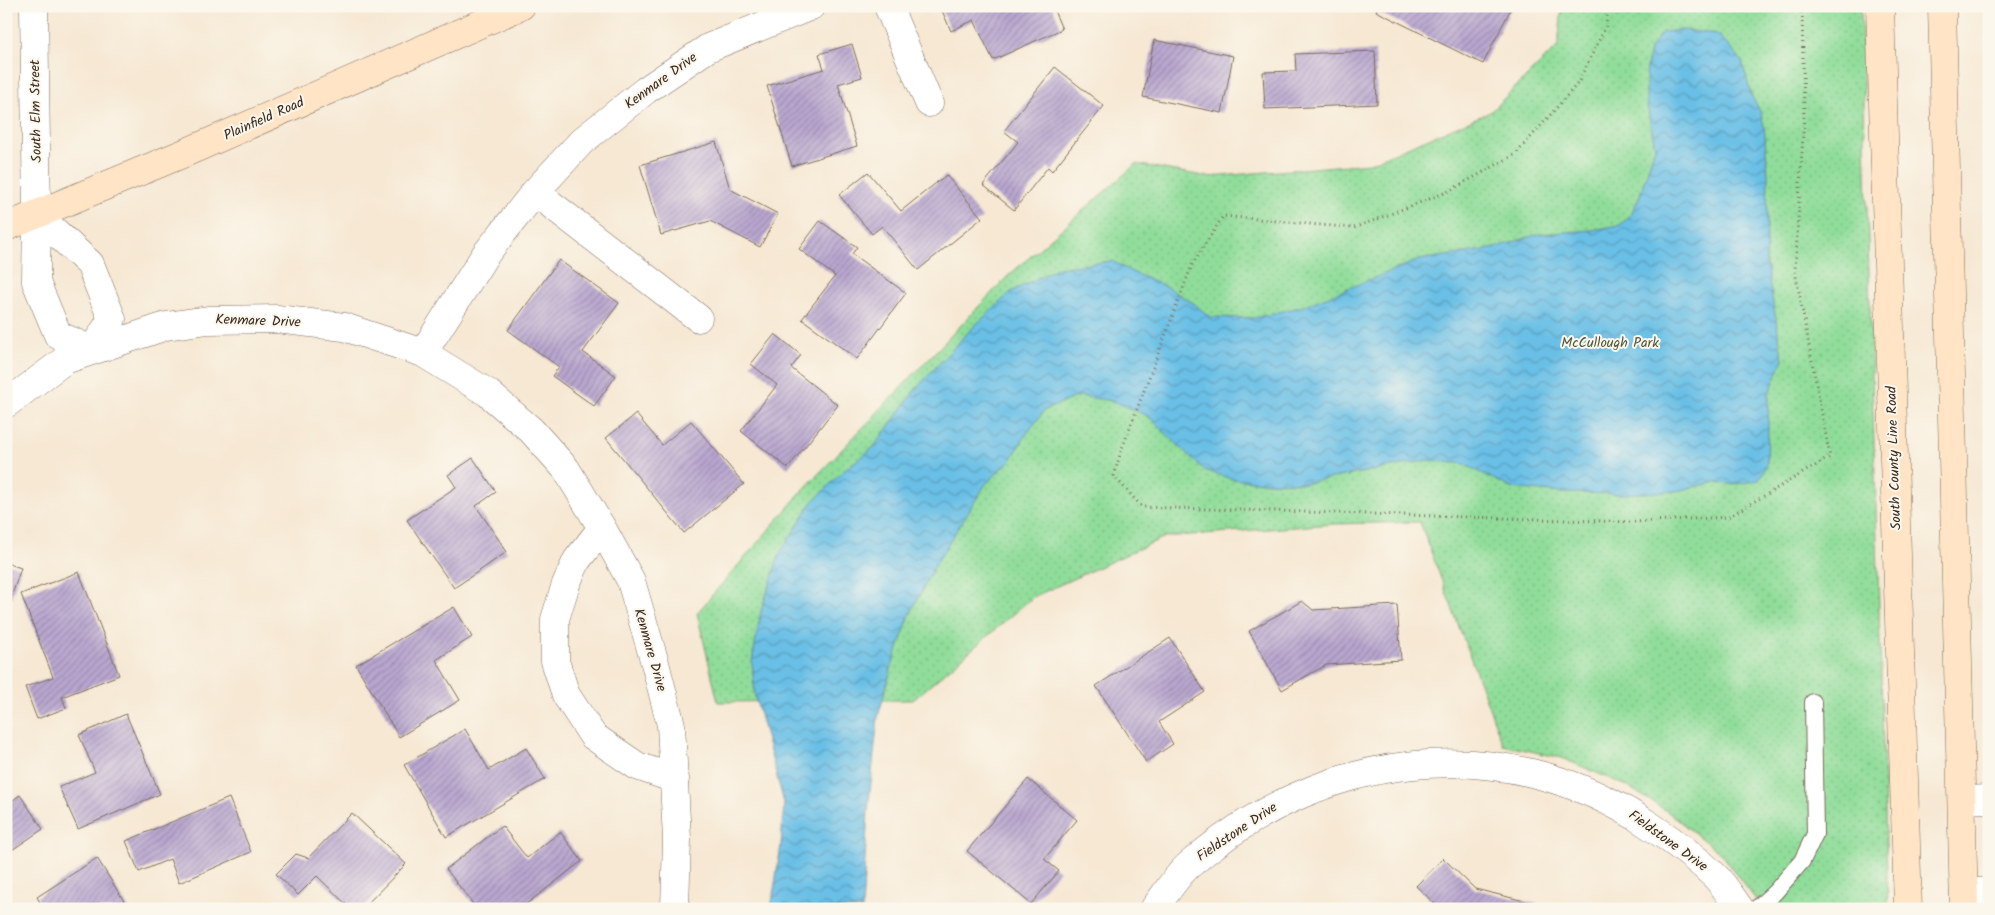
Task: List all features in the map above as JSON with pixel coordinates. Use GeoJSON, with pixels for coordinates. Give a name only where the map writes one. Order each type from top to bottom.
{"type":"FeatureCollection","features":[{"type":"Feature","properties":{"kind":"main road","name":"Plainfield Road"},"geometry":{"type":"LineString","coordinates":[[6,226],[37,215],[206,144],[520,6]]}},
{"type":"Feature","properties":{"kind":"main road","name":"South County Line Road"},"geometry":{"type":"LineString","coordinates":[[1880,6],[1908,909]]}},
{"type":"Feature","properties":{"kind":"main road"},"geometry":{"type":"LineString","coordinates":[[1942,6],[1976,799],[1972,897]]}},
{"type":"Feature","properties":{"kind":"street","name":"South Elm Street"},"geometry":{"type":"LineString","coordinates":[[34,6],[37,215]]}},
{"type":"Feature","properties":{"kind":"street","name":"Kenmare Drive"},"geometry":{"type":"LineString","coordinates":[[422,353],[485,255],[535,192],[582,141],[646,90],[708,48],[811,6]]}},
{"type":"Feature","properties":{"kind":"street"},"geometry":{"type":"LineString","coordinates":[[888,6],[929,103]]}},
{"type":"Feature","properties":{"kind":"street"},"geometry":{"type":"LineString","coordinates":[[535,192],[698,318]]}},
{"type":"Feature","properties":{"kind":"street"},"geometry":{"type":"LineString","coordinates":[[37,215],[90,264],[112,319],[92,350],[58,334],[36,282],[37,215]]}},
{"type":"Feature","properties":{"kind":"street","name":"Kenmare Drive"},"geometry":{"type":"LineString","coordinates":[[6,404],[65,360],[166,326],[208,320],[276,319],[344,327],[422,353],[488,393],[532,430],[566,469],[602,528],[631,581],[656,663],[670,725],[675,779],[677,839],[675,909]]}},
{"type":"Feature","properties":{"kind":"street"},"geometry":{"type":"LineString","coordinates":[[602,528],[577,560],[566,584],[555,619],[555,661],[566,695],[593,736],[637,766],[675,779]]}},
{"type":"Feature","properties":{"kind":"street","name":"Fieldstone Drive"},"geometry":{"type":"LineString","coordinates":[[1154,909],[1188,866],[1244,824],[1280,803],[1324,784],[1384,768],[1418,764],[1453,763],[1521,770],[1554,779],[1606,799],[1664,834],[1716,876],[1740,909]]}},
{"type":"Feature","properties":{"kind":"lane"},"geometry":{"type":"LineString","coordinates":[[1756,909],[1775,892],[1802,861],[1815,834],[1813,702]]}},
{"type":"Feature","properties":{"kind":"path"},"geometry":{"type":"LineString","coordinates":[[1608,6],[1606,26],[1578,83],[1516,154],[1447,192],[1354,228],[1223,216],[1192,265],[1121,451],[1114,476],[1142,507],[1632,522],[1728,517],[1830,457],[1794,271],[1804,116],[1802,6]]}},
{"type":"Feature","properties":{"kind":"green space","name":"McCullough Park"},"geometry":{"type":"Polygon","coordinates":[[[1562,6],[1861,6],[1888,909],[1763,909],[1721,854],[1668,812],[1627,786],[1562,758],[1503,745],[1420,522],[1333,524],[1165,537],[1033,597],[913,700],[718,702],[697,613],[803,490],[1007,277],[1136,164],[1209,177],[1370,163],[1490,112],[1558,46],[1562,6]]]}},
{"type":"Feature","properties":{"kind":"water"},"geometry":{"type":"Polygon","coordinates":[[[1683,30],[1717,34],[1742,61],[1751,95],[1760,111],[1764,126],[1768,175],[1766,263],[1783,360],[1769,393],[1767,464],[1759,480],[1734,485],[1716,482],[1676,491],[1623,494],[1562,493],[1511,488],[1464,464],[1430,460],[1305,483],[1232,479],[1204,470],[1148,416],[1113,401],[1078,396],[1045,410],[1025,436],[1011,460],[985,485],[934,567],[910,614],[891,669],[878,717],[868,811],[862,909],[771,909],[781,845],[784,803],[755,696],[752,662],[761,611],[780,553],[811,504],[844,470],[873,448],[916,389],[968,332],[1011,292],[1057,268],[1112,261],[1167,287],[1193,303],[1210,317],[1254,318],[1304,306],[1419,260],[1491,249],[1539,234],[1592,230],[1620,225],[1630,216],[1639,198],[1655,147],[1646,100],[1646,75],[1650,49],[1662,32],[1683,30]]]}},
{"type":"Feature","properties":{"kind":"building"},"geometry":{"type":"Polygon","coordinates":[[[940,6],[1052,6],[1062,29],[993,60],[974,20],[951,31],[940,6]]]}},
{"type":"Feature","properties":{"kind":"building"},"geometry":{"type":"Polygon","coordinates":[[[1378,6],[1512,6],[1483,64],[1376,11],[1378,6]]]}},
{"type":"Feature","properties":{"kind":"building"},"geometry":{"type":"Polygon","coordinates":[[[1154,40],[1233,56],[1222,113],[1143,97],[1154,40]]]}},
{"type":"Feature","properties":{"kind":"building"},"geometry":{"type":"Polygon","coordinates":[[[852,44],[862,77],[838,84],[857,146],[792,166],[767,86],[824,69],[819,54],[852,44]]]}},
{"type":"Feature","properties":{"kind":"building"},"geometry":{"type":"Polygon","coordinates":[[[1375,51],[1377,104],[1265,109],[1263,72],[1296,71],[1295,54],[1375,51]]]}},
{"type":"Feature","properties":{"kind":"building"},"geometry":{"type":"Polygon","coordinates":[[[1055,67],[1104,106],[1052,171],[1048,167],[1014,210],[983,185],[1018,142],[1004,131],[1055,67]]]}},
{"type":"Feature","properties":{"kind":"building"},"geometry":{"type":"Polygon","coordinates":[[[716,142],[730,189],[778,214],[760,247],[710,221],[661,235],[640,165],[716,142]]]}},
{"type":"Feature","properties":{"kind":"building"},"geometry":{"type":"Polygon","coordinates":[[[868,172],[901,211],[946,175],[982,218],[918,270],[882,226],[872,234],[839,195],[868,172]]]}},
{"type":"Feature","properties":{"kind":"building"},"geometry":{"type":"Polygon","coordinates":[[[820,221],[857,247],[852,254],[906,293],[857,359],[802,319],[835,276],[799,249],[820,221]]]}},
{"type":"Feature","properties":{"kind":"building"},"geometry":{"type":"Polygon","coordinates":[[[559,260],[619,303],[583,352],[616,376],[594,406],[552,376],[559,367],[508,330],[559,260]]]}},
{"type":"Feature","properties":{"kind":"building"},"geometry":{"type":"Polygon","coordinates":[[[775,334],[801,355],[791,368],[838,405],[788,468],[741,431],[777,385],[751,364],[775,334]]]}},
{"type":"Feature","properties":{"kind":"building"},"geometry":{"type":"Polygon","coordinates":[[[636,414],[662,445],[691,421],[744,484],[684,533],[606,438],[636,414]]]}},
{"type":"Feature","properties":{"kind":"building"},"geometry":{"type":"Polygon","coordinates":[[[473,458],[496,492],[476,506],[507,552],[454,588],[407,520],[456,487],[448,475],[473,458]]]}},
{"type":"Feature","properties":{"kind":"building"},"geometry":{"type":"Polygon","coordinates":[[[6,563],[21,568],[7,610],[6,610],[6,563]]]}},
{"type":"Feature","properties":{"kind":"building"},"geometry":{"type":"Polygon","coordinates":[[[79,572],[119,675],[62,697],[66,708],[37,719],[25,687],[53,677],[21,594],[79,572]]]}},
{"type":"Feature","properties":{"kind":"building"},"geometry":{"type":"Polygon","coordinates":[[[1302,601],[1313,610],[1397,605],[1401,660],[1326,665],[1282,690],[1249,631],[1302,601]]]}},
{"type":"Feature","properties":{"kind":"building"},"geometry":{"type":"Polygon","coordinates":[[[454,607],[472,637],[436,660],[460,700],[399,737],[356,665],[454,607]]]}},
{"type":"Feature","properties":{"kind":"building"},"geometry":{"type":"Polygon","coordinates":[[[1170,638],[1205,692],[1159,722],[1173,744],[1146,762],[1096,686],[1170,638]]]}},
{"type":"Feature","properties":{"kind":"building"},"geometry":{"type":"Polygon","coordinates":[[[126,714],[160,794],[78,829],[59,787],[95,772],[79,735],[126,714]]]}},
{"type":"Feature","properties":{"kind":"building"},"geometry":{"type":"Polygon","coordinates":[[[465,729],[489,770],[526,748],[545,779],[446,837],[404,765],[465,729]]]}},
{"type":"Feature","properties":{"kind":"building"},"geometry":{"type":"Polygon","coordinates":[[[1028,779],[1077,820],[1044,859],[1059,871],[1031,904],[967,851],[1028,779]]]}},
{"type":"Feature","properties":{"kind":"building"},"geometry":{"type":"Polygon","coordinates":[[[20,795],[43,829],[6,854],[6,805],[20,795]]]}},
{"type":"Feature","properties":{"kind":"building"},"geometry":{"type":"Polygon","coordinates":[[[229,798],[251,852],[179,883],[170,859],[139,872],[126,841],[229,798]]]}},
{"type":"Feature","properties":{"kind":"building"},"geometry":{"type":"Polygon","coordinates":[[[352,813],[406,864],[362,909],[351,909],[317,876],[298,895],[276,874],[296,854],[308,858],[352,813]]]}},
{"type":"Feature","properties":{"kind":"building"},"geometry":{"type":"Polygon","coordinates":[[[502,826],[527,858],[560,832],[582,861],[520,909],[477,909],[446,869],[502,826]]]}},
{"type":"Feature","properties":{"kind":"building"},"geometry":{"type":"Polygon","coordinates":[[[97,858],[129,909],[44,909],[37,897],[97,858]]]}},
{"type":"Feature","properties":{"kind":"building"},"geometry":{"type":"Polygon","coordinates":[[[1443,858],[1475,889],[1537,904],[1536,909],[1434,909],[1435,904],[1416,886],[1443,858]]]}}]}
